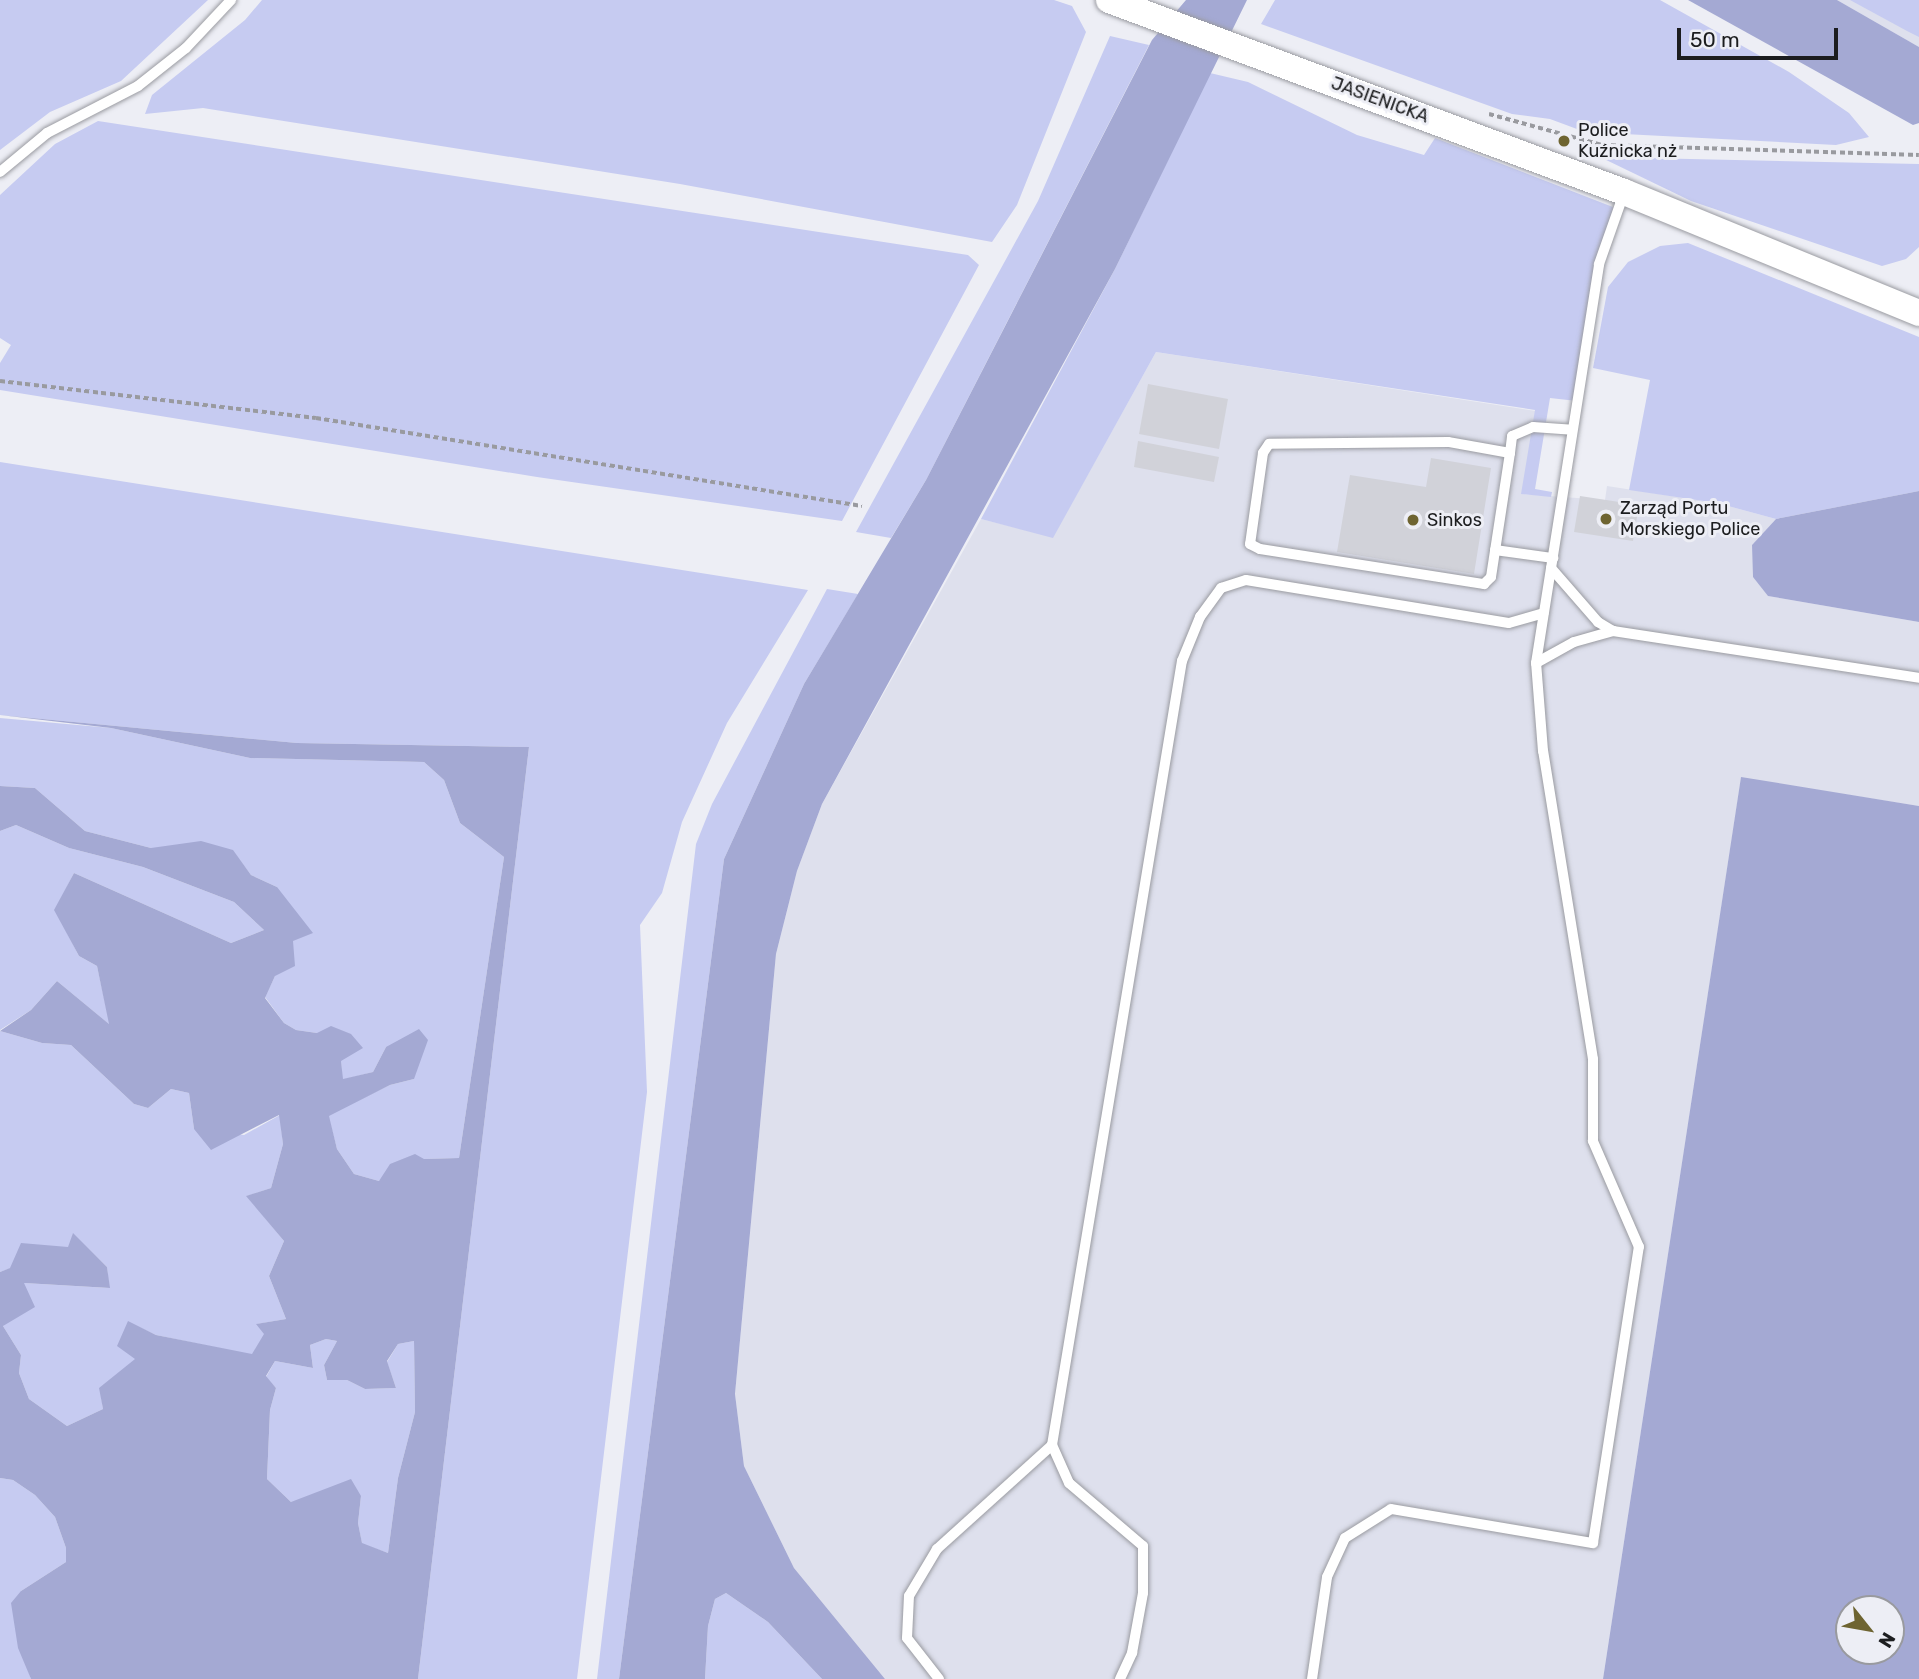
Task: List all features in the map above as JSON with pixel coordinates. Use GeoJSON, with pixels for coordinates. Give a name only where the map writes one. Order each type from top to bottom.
{"type":"FeatureCollection","features":[{"type":"Feature","properties":{"kind":"main road","name":"JASIENICKA"},"geometry":{"type":"LineString","coordinates":[[1109,0],[1624,192],[1691,221],[1917,299]]}},
{"type":"Feature","properties":{"kind":"main road","name":"JASIENICKA"},"geometry":{"type":"LineString","coordinates":[[1650,202],[1750,229],[1917,299]]}},
{"type":"Feature","properties":{"kind":"lane"},"geometry":{"type":"LineString","coordinates":[[0,173],[47,133],[138,86],[187,48],[231,0]]}},
{"type":"Feature","properties":{"kind":"lane"},"geometry":{"type":"LineString","coordinates":[[1312,1679],[1327,1577],[1345,1538],[1391,1509],[1593,1544],[1639,1247],[1593,1141],[1593,1059],[1543,751],[1536,663],[1599,264],[1624,192]]}},
{"type":"Feature","properties":{"kind":"lane"},"geometry":{"type":"LineString","coordinates":[[1510,453],[1448,442],[1269,444],[1263,453],[1249,536],[1253,548],[1480,584],[1491,577],[1510,453],[1512,436],[1519,430],[1572,430]]}},
{"type":"Feature","properties":{"kind":"lane"},"geometry":{"type":"LineString","coordinates":[[1495,550],[1552,563],[1598,622],[1613,631],[1919,678]]}},
{"type":"Feature","properties":{"kind":"lane"},"geometry":{"type":"LineString","coordinates":[[1120,1679],[1132,1653],[1143,1593],[1143,1546],[1069,1483],[1052,1445],[1182,661],[1200,617],[1221,588],[1246,580],[1509,622],[1544,612]]}},
{"type":"Feature","properties":{"kind":"lane"},"geometry":{"type":"LineString","coordinates":[[1536,663],[1574,642],[1613,631]]}},
{"type":"Feature","properties":{"kind":"lane"},"geometry":{"type":"LineString","coordinates":[[939,1679],[907,1638],[909,1596],[937,1549],[1052,1445]]}},
{"type":"Feature","properties":{"kind":"path"},"geometry":{"type":"LineString","coordinates":[[1548,127],[1602,145],[1919,155]]}},
{"type":"Feature","properties":{"kind":"path"},"geometry":{"type":"LineString","coordinates":[[0,381],[316,418],[862,506]]}},
{"type":"Feature","properties":{"kind":"shaded area"},"geometry":{"type":"Polygon","coordinates":[[[0,0],[208,0],[121,81],[50,112],[0,150],[0,0]]]}},
{"type":"Feature","properties":{"kind":"shaded area"},"geometry":{"type":"Polygon","coordinates":[[[262,0],[1054,0],[1072,6],[1086,32],[1017,205],[992,242],[680,184],[203,108],[145,114],[152,95],[245,20],[262,0]]]}},
{"type":"Feature","properties":{"kind":"shaded area"},"geometry":{"type":"Polygon","coordinates":[[[1186,0],[1247,0],[1115,269],[822,804],[797,871],[776,954],[735,1394],[744,1466],[794,1568],[885,1679],[822,1679],[768,1622],[726,1593],[715,1599],[708,1626],[705,1679],[619,1679],[724,859],[804,684],[926,480],[1152,40],[1186,0]]]}},
{"type":"Feature","properties":{"kind":"shaded area"},"geometry":{"type":"Polygon","coordinates":[[[1275,0],[1660,0],[1789,72],[1849,113],[1869,137],[1836,145],[1585,132],[1550,119],[1512,114],[1261,24],[1275,0]]]}},
{"type":"Feature","properties":{"kind":"shaded area"},"geometry":{"type":"Polygon","coordinates":[[[1688,0],[1837,0],[1919,47],[1919,123],[1913,125],[1688,0]]]}},
{"type":"Feature","properties":{"kind":"shaded area"},"geometry":{"type":"Polygon","coordinates":[[[1837,0],[1919,0],[1919,47],[1837,0]]]}},
{"type":"Feature","properties":{"kind":"shaded area"},"geometry":{"type":"Polygon","coordinates":[[[1850,0],[1919,0],[1919,37],[1907,31],[1850,0]]]}},
{"type":"Feature","properties":{"kind":"shaded area"},"geometry":{"type":"Polygon","coordinates":[[[1110,36],[1149,45],[926,480],[891,538],[856,532],[1038,201],[1110,36]]]}},
{"type":"Feature","properties":{"kind":"shaded area"},"geometry":{"type":"Polygon","coordinates":[[[1210,73],[1248,82],[1357,135],[1424,155],[1435,138],[1618,209],[1599,264],[1577,401],[1550,398],[1535,489],[1552,492],[1551,497],[1521,494],[1535,410],[1156,352],[1053,538],[981,519],[1115,269],[1210,73]]]}},
{"type":"Feature","properties":{"kind":"shaded area"},"geometry":{"type":"Polygon","coordinates":[[[98,121],[968,255],[979,265],[842,521],[537,477],[0,390],[0,363],[11,345],[0,338],[0,195],[55,144],[98,121]]]}},
{"type":"Feature","properties":{"kind":"shaded area"},"geometry":{"type":"Polygon","coordinates":[[[1600,157],[1919,164],[1919,247],[1906,259],[1882,266],[1691,201],[1600,157]]]}},
{"type":"Feature","properties":{"kind":"shaded area"},"geometry":{"type":"Polygon","coordinates":[[[1688,243],[1919,337],[1919,491],[1776,519],[1717,503],[1629,490],[1650,380],[1593,368],[1608,287],[1628,262],[1660,246],[1688,243]]]}},
{"type":"Feature","properties":{"kind":"shaded area"},"geometry":{"type":"Polygon","coordinates":[[[1156,352],[1536,411],[1522,494],[1605,500],[1607,486],[1717,503],[1776,519],[1752,545],[1768,596],[1919,622],[1919,806],[1741,778],[1603,1679],[885,1679],[794,1568],[744,1466],[735,1394],[776,954],[797,871],[822,804],[981,519],[1053,537],[1156,352]]]}},
{"type":"Feature","properties":{"kind":"shaded area"},"geometry":{"type":"Polygon","coordinates":[[[0,462],[808,590],[727,723],[682,822],[662,893],[640,925],[647,1092],[577,1679],[418,1679],[529,747],[297,743],[0,715],[0,462]]]}},
{"type":"Feature","properties":{"kind":"shaded area"},"geometry":{"type":"Polygon","coordinates":[[[1919,491],[1919,622],[1768,596],[1753,577],[1752,545],[1776,519],[1919,491]]]}},
{"type":"Feature","properties":{"kind":"shaded area"},"geometry":{"type":"Polygon","coordinates":[[[827,589],[858,594],[804,684],[724,859],[619,1679],[597,1679],[696,844],[712,804],[827,589]]]}},
{"type":"Feature","properties":{"kind":"shaded area"},"geometry":{"type":"Polygon","coordinates":[[[0,715],[297,743],[529,747],[418,1679],[31,1679],[18,1648],[11,1603],[21,1591],[66,1562],[66,1548],[55,1517],[35,1495],[13,1480],[0,1478],[0,1272],[10,1268],[21,1243],[68,1247],[73,1233],[107,1267],[110,1288],[24,1283],[35,1307],[3,1326],[21,1355],[19,1373],[29,1399],[67,1426],[103,1409],[99,1388],[135,1359],[117,1346],[128,1321],[156,1335],[252,1354],[264,1334],[256,1324],[286,1319],[269,1276],[284,1241],[246,1196],[271,1188],[283,1144],[279,1115],[211,1150],[194,1129],[189,1093],[171,1089],[148,1108],[134,1104],[71,1045],[42,1043],[0,1031],[31,1010],[57,981],[109,1024],[97,966],[79,956],[54,910],[74,873],[231,943],[264,930],[234,902],[143,867],[69,848],[16,825],[0,831],[0,786],[35,788],[85,831],[151,848],[201,841],[233,850],[251,875],[277,887],[313,933],[293,941],[295,966],[275,976],[265,998],[284,1023],[296,1030],[317,1033],[331,1026],[351,1034],[363,1048],[341,1061],[343,1079],[373,1072],[386,1047],[419,1029],[428,1040],[414,1079],[390,1085],[329,1116],[337,1149],[354,1174],[379,1181],[390,1164],[415,1154],[424,1159],[459,1158],[504,857],[460,823],[444,780],[424,762],[250,758],[111,728],[0,715]],[[326,1339],[310,1345],[313,1368],[275,1361],[266,1376],[276,1388],[270,1410],[267,1479],[291,1502],[351,1479],[361,1496],[358,1523],[362,1543],[388,1553],[398,1478],[415,1412],[414,1341],[398,1344],[387,1361],[396,1388],[365,1389],[347,1380],[327,1380],[324,1365],[337,1341],[326,1339]]]}},
{"type":"Feature","properties":{"kind":"shaded area"},"geometry":{"type":"Polygon","coordinates":[[[0,718],[111,728],[250,758],[424,762],[444,780],[460,823],[504,857],[459,1158],[424,1159],[379,1181],[354,1174],[337,1149],[328,1115],[390,1085],[414,1079],[386,1047],[373,1072],[342,1080],[341,1061],[317,1033],[296,1030],[284,1023],[265,997],[275,976],[277,887],[251,875],[232,850],[151,848],[85,831],[35,788],[0,786],[0,718]]]}},
{"type":"Feature","properties":{"kind":"shaded area"},"geometry":{"type":"Polygon","coordinates":[[[1741,777],[1919,806],[1919,1679],[1603,1679],[1741,777]]]}},
{"type":"Feature","properties":{"kind":"shaded area"},"geometry":{"type":"Polygon","coordinates":[[[16,825],[69,848],[143,867],[234,902],[264,930],[231,943],[74,873],[55,910],[79,956],[97,966],[110,1025],[57,981],[31,1010],[0,1030],[0,831],[16,825]]]}},
{"type":"Feature","properties":{"kind":"shaded area"},"geometry":{"type":"Polygon","coordinates":[[[0,1031],[42,1043],[71,1045],[134,1104],[148,1108],[171,1089],[189,1093],[194,1129],[244,1135],[280,1115],[283,1144],[271,1188],[247,1196],[284,1241],[269,1276],[286,1319],[257,1324],[265,1334],[252,1355],[156,1335],[128,1322],[136,1359],[100,1388],[103,1409],[67,1426],[29,1399],[19,1373],[21,1355],[3,1326],[24,1283],[109,1288],[107,1267],[73,1234],[69,1247],[0,1272],[0,1031]]]}},
{"type":"Feature","properties":{"kind":"shaded area"},"geometry":{"type":"Polygon","coordinates":[[[326,1339],[337,1341],[324,1365],[327,1380],[347,1380],[365,1389],[396,1388],[387,1362],[398,1344],[414,1341],[415,1412],[398,1478],[388,1553],[362,1544],[358,1523],[361,1496],[291,1502],[267,1479],[270,1410],[276,1388],[266,1377],[275,1361],[313,1368],[310,1345],[326,1339]]]}},
{"type":"Feature","properties":{"kind":"shaded area"},"geometry":{"type":"Polygon","coordinates":[[[0,1478],[13,1480],[35,1495],[55,1517],[66,1548],[66,1562],[21,1591],[26,1664],[31,1679],[0,1679],[0,1478]]]}},
{"type":"Feature","properties":{"kind":"shaded area"},"geometry":{"type":"Polygon","coordinates":[[[726,1593],[768,1622],[822,1679],[705,1679],[708,1626],[715,1599],[726,1593]]]}},
{"type":"Feature","properties":{"kind":"building"},"geometry":{"type":"Polygon","coordinates":[[[1148,384],[1228,399],[1219,449],[1139,434],[1148,384]]]}},
{"type":"Feature","properties":{"kind":"building"},"geometry":{"type":"Polygon","coordinates":[[[1138,441],[1219,457],[1214,482],[1134,467],[1138,441]]]}},
{"type":"Feature","properties":{"kind":"building","name":"Sinkos"},"geometry":{"type":"Polygon","coordinates":[[[1431,458],[1491,468],[1474,574],[1337,552],[1350,475],[1426,487],[1431,458]]]}},
{"type":"Feature","properties":{"kind":"building","name":"Zarząd Portu Morskiego Police"},"geometry":{"type":"Polygon","coordinates":[[[1580,496],[1639,505],[1633,541],[1574,532],[1580,496]]]}},
{"type":"Feature","properties":{"kind":"place","name":"Police Kuźnicka nż"},"geometry":{"type":"Point","coordinates":[1564,141]}},
{"type":"Feature","properties":{"kind":"place","name":"Zarząd Portu Morskiego Police"},"geometry":{"type":"Point","coordinates":[1606,519]}},
{"type":"Feature","properties":{"kind":"place","name":"Sinkos"},"geometry":{"type":"Point","coordinates":[1413,520]}}]}
